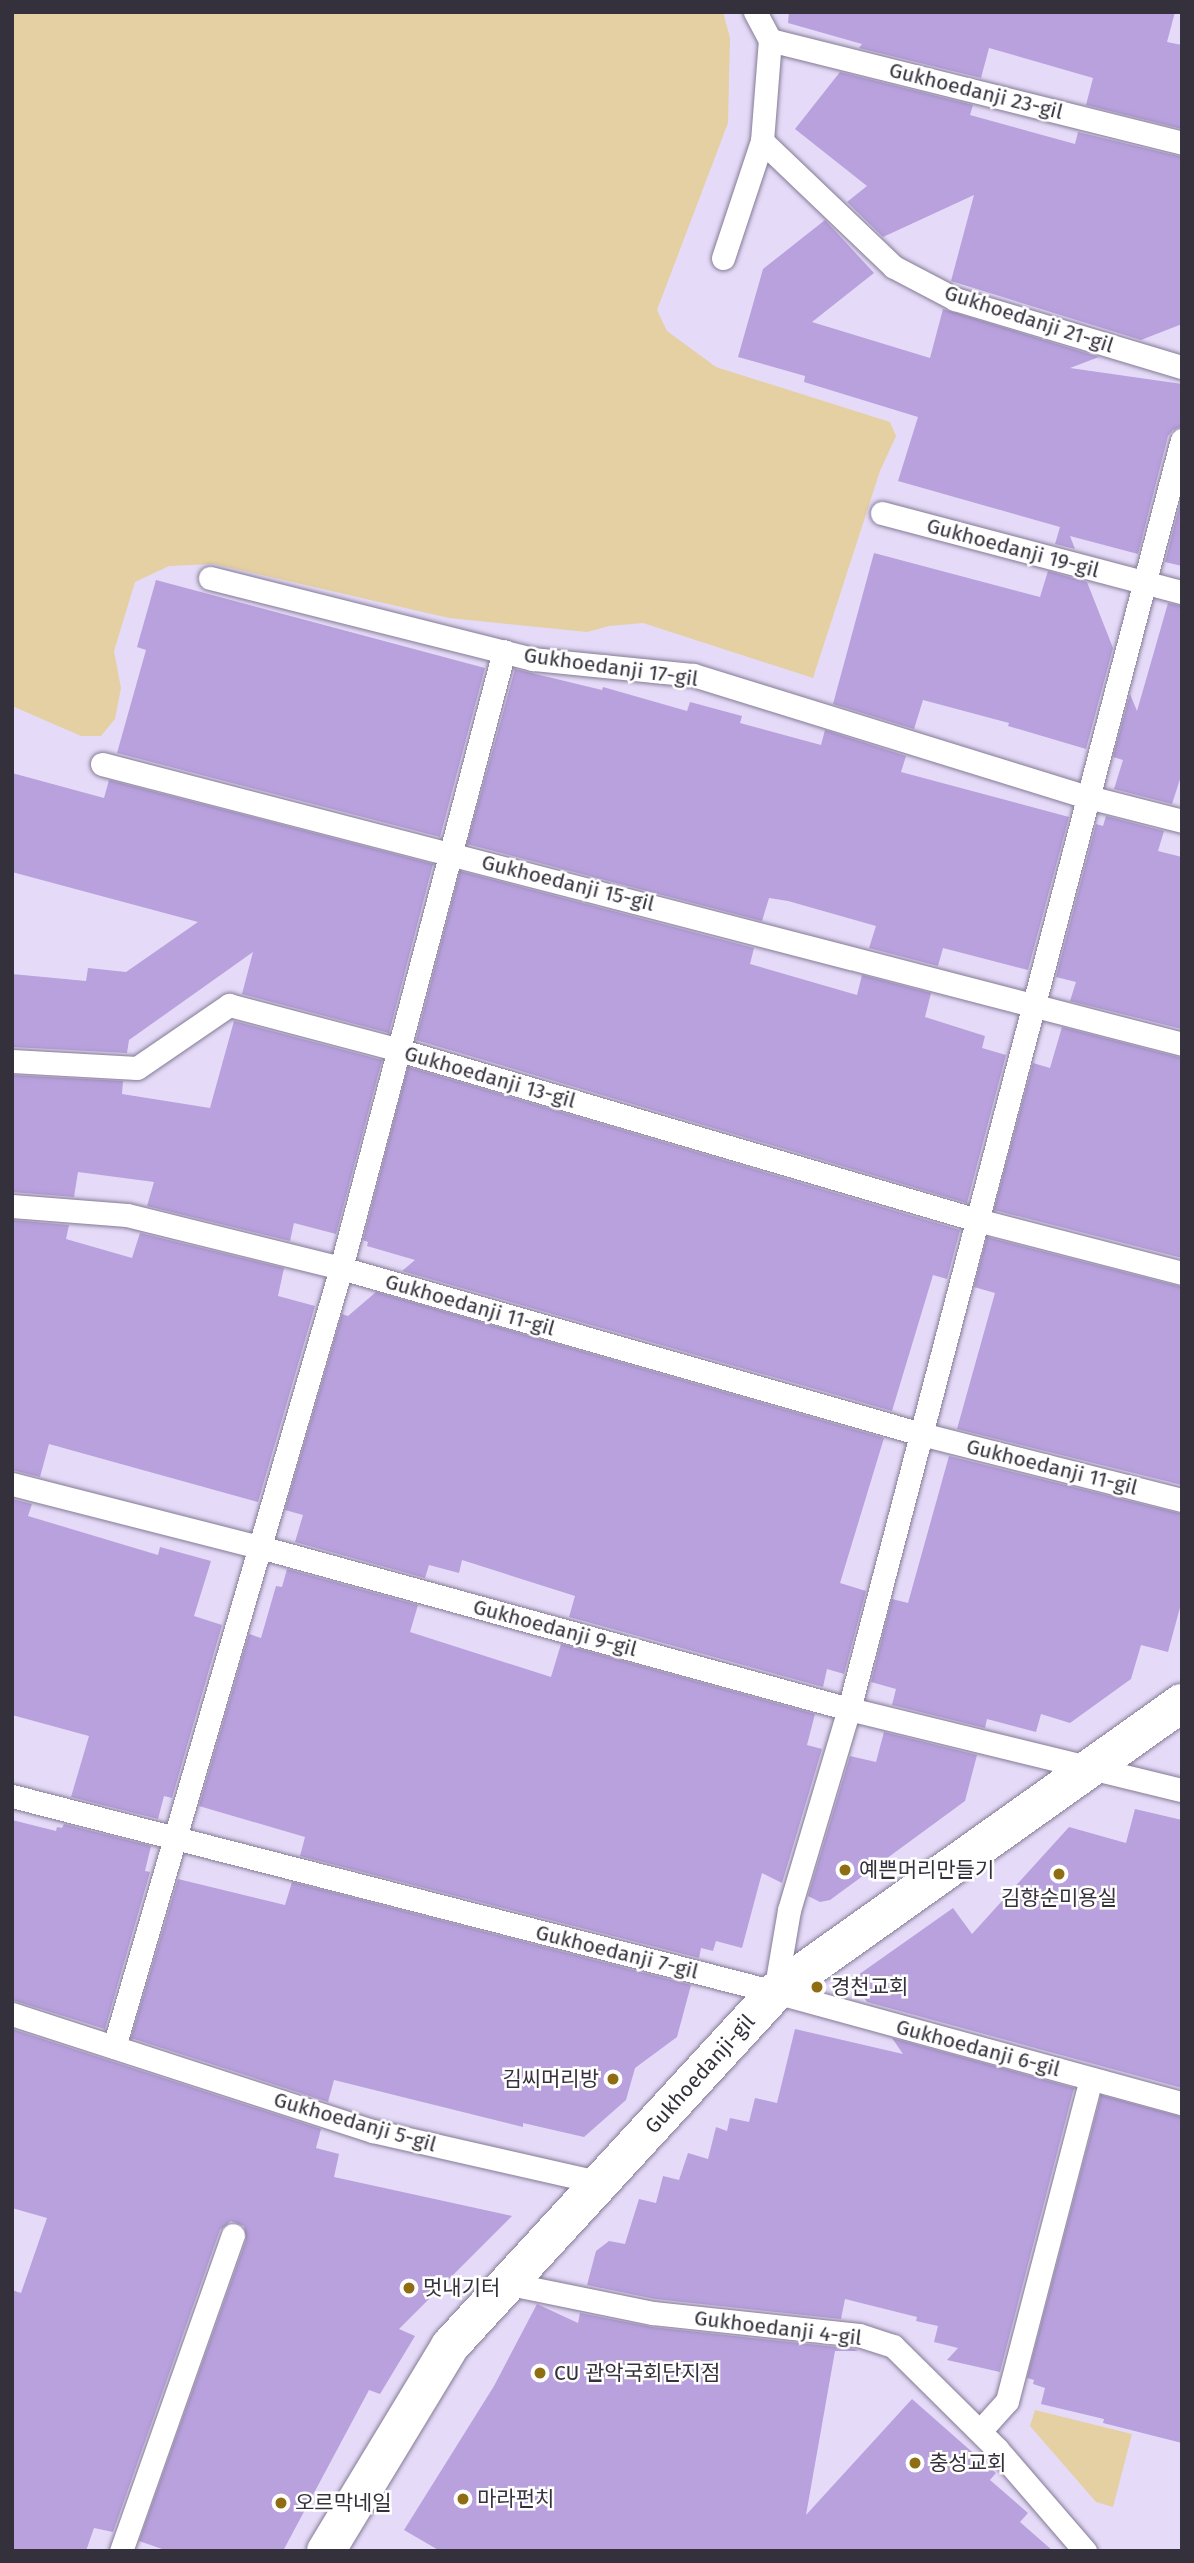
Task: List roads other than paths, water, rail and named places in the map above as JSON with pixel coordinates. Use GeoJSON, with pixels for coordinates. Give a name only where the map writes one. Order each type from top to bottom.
{"type":"FeatureCollection","features":[{"type":"Feature","properties":{"kind":"street","name":"Gukhoedanji-gil"},"geometry":{"type":"LineString","coordinates":[[326,2551],[450,2346],[510,2284],[775,1992],[1182,1703]]}},
{"type":"Feature","properties":{"kind":"lane"},"geometry":{"type":"LineString","coordinates":[[723,258],[762,141],[770,40],[755,12]]}},
{"type":"Feature","properties":{"kind":"lane","name":"Gukhoedanji 23-gil"},"geometry":{"type":"LineString","coordinates":[[770,40],[1182,143]]}},
{"type":"Feature","properties":{"kind":"lane","name":"Gukhoedanji 21-gil"},"geometry":{"type":"LineString","coordinates":[[762,141],[894,267],[956,299],[1182,368]]}},
{"type":"Feature","properties":{"kind":"lane"},"geometry":{"type":"LineString","coordinates":[[775,1992],[789,1910],[849,1709],[1182,440]]}},
{"type":"Feature","properties":{"kind":"lane","name":"Gukhoedanji 19-gil"},"geometry":{"type":"LineString","coordinates":[[882,513],[1182,592]]}},
{"type":"Feature","properties":{"kind":"lane","name":"Gukhoedanji 17-gil"},"geometry":{"type":"LineString","coordinates":[[210,578],[533,659],[693,675],[1088,797],[1182,821]]}},
{"type":"Feature","properties":{"kind":"lane"},"geometry":{"type":"LineString","coordinates":[[114,2047],[341,1268],[504,651]]}},
{"type":"Feature","properties":{"kind":"lane","name":"Gukhoedanji 15-gil"},"geometry":{"type":"LineString","coordinates":[[102,764],[1034,1003],[1182,1044]]}},
{"type":"Feature","properties":{"kind":"lane","name":"Gukhoedanji 13-gil"},"geometry":{"type":"LineString","coordinates":[[12,1061],[138,1068],[229,1005],[399,1051],[977,1220],[1182,1273]]}},
{"type":"Feature","properties":{"kind":"lane","name":"Gukhoedanji 11-gil"},"geometry":{"type":"LineString","coordinates":[[12,1206],[127,1215],[341,1268],[921,1434],[1182,1500]]}},
{"type":"Feature","properties":{"kind":"lane","name":"Gukhoedanji 9-gil"},"geometry":{"type":"LineString","coordinates":[[12,1485],[260,1547],[849,1709],[1094,1766],[1182,1790]]}},
{"type":"Feature","properties":{"kind":"lane","name":"Gukhoedanji 7-gil"},"geometry":{"type":"LineString","coordinates":[[12,1796],[775,1992]]}},
{"type":"Feature","properties":{"kind":"lane","name":"Gukhoedanji 6-gil"},"geometry":{"type":"LineString","coordinates":[[775,1992],[1182,2103]]}},
{"type":"Feature","properties":{"kind":"lane","name":"Gukhoedanji 5-gil"},"geometry":{"type":"LineString","coordinates":[[12,2014],[373,2131],[601,2183]]}},
{"type":"Feature","properties":{"kind":"lane"},"geometry":{"type":"LineString","coordinates":[[980,2431],[1007,2401],[1091,2078]]}},
{"type":"Feature","properties":{"kind":"lane"},"geometry":{"type":"LineString","coordinates":[[121,2551],[233,2235]]}},
{"type":"Feature","properties":{"kind":"lane","name":"Gukhoedanji 4-gil"},"geometry":{"type":"LineString","coordinates":[[510,2284],[653,2313],[859,2335],[893,2346],[980,2431],[1085,2551]]}},
{"type":"Feature","properties":{"kind":"place","name":"예쁜머리만들기"},"geometry":{"type":"Point","coordinates":[845,1870]}},
{"type":"Feature","properties":{"kind":"place","name":"김향순미용실"},"geometry":{"type":"Point","coordinates":[1059,1874]}},
{"type":"Feature","properties":{"kind":"place","name":"경천교회"},"geometry":{"type":"Point","coordinates":[817,1987]}},
{"type":"Feature","properties":{"kind":"place","name":"김씨머리방"},"geometry":{"type":"Point","coordinates":[613,2079]}},
{"type":"Feature","properties":{"kind":"place","name":"멋내기터"},"geometry":{"type":"Point","coordinates":[409,2288]}},
{"type":"Feature","properties":{"kind":"place","name":"CU 관악국회단지점"},"geometry":{"type":"Point","coordinates":[540,2373]}},
{"type":"Feature","properties":{"kind":"place","name":"충성교회"},"geometry":{"type":"Point","coordinates":[915,2463]}},
{"type":"Feature","properties":{"kind":"place","name":"마라펀치"},"geometry":{"type":"Point","coordinates":[463,2499]}},
{"type":"Feature","properties":{"kind":"place","name":"오르막네일"},"geometry":{"type":"Point","coordinates":[281,2503]}}]}
